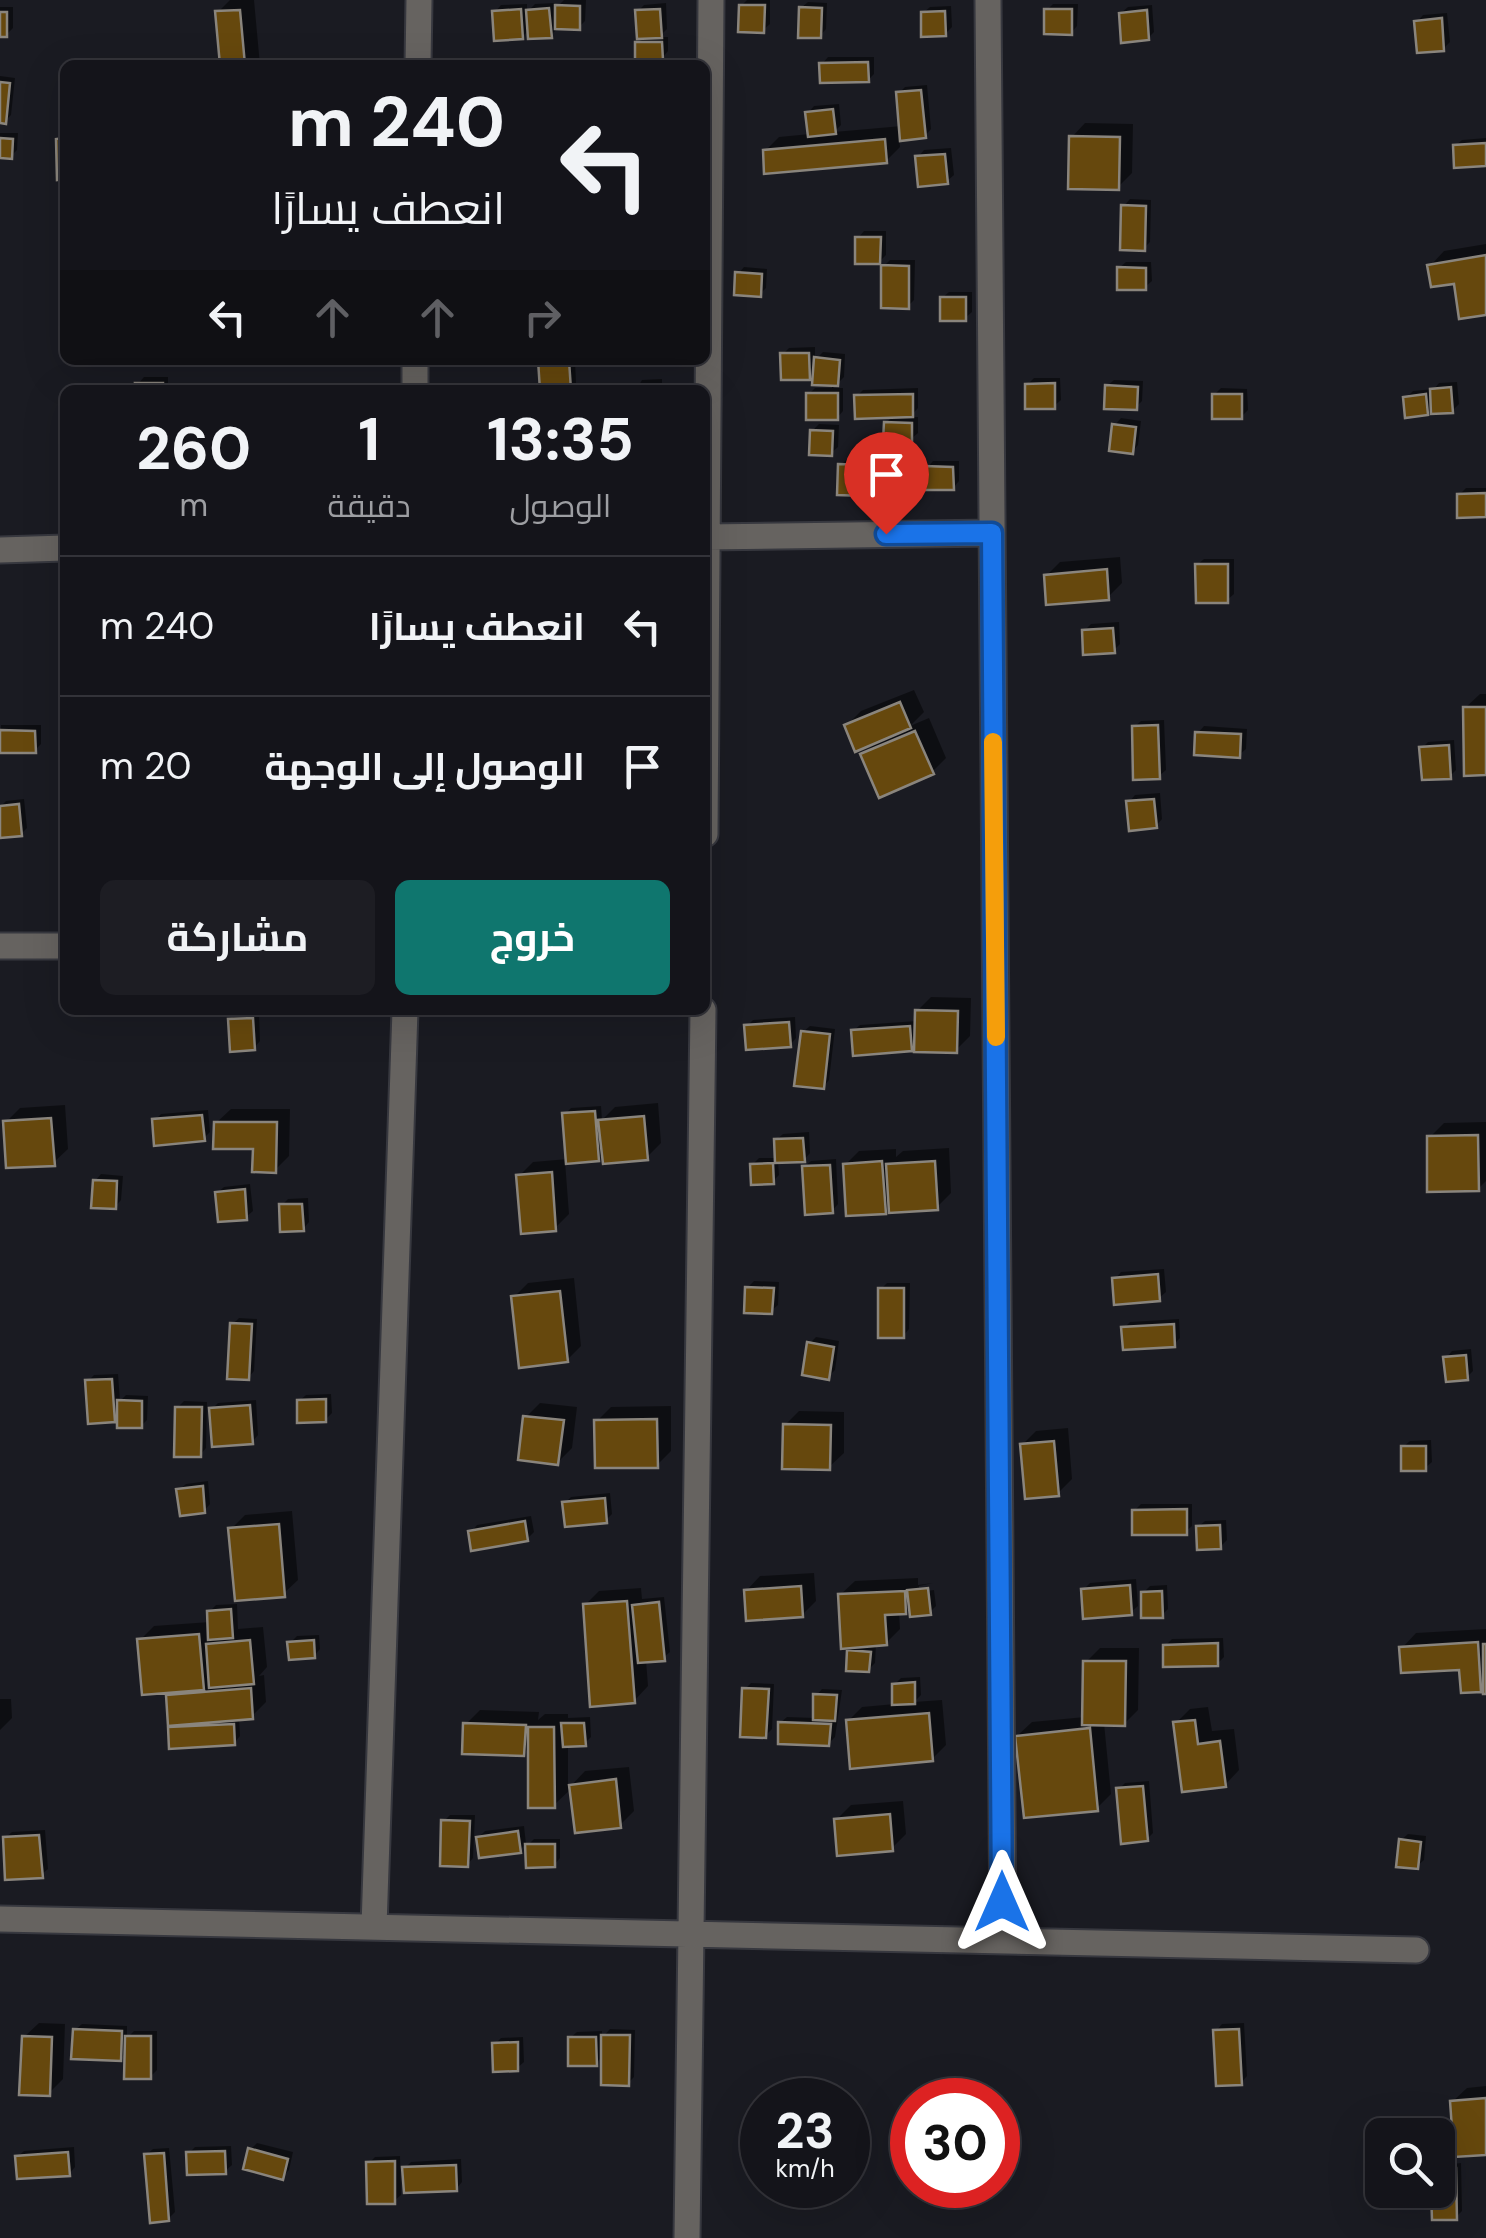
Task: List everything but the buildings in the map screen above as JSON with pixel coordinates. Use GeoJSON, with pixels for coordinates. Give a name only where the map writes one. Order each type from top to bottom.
{"type":"FeatureCollection","features":[{"type":"Feature","properties":{"kind":"street"},"geometry":{"type":"LineString","coordinates":[[418,60],[419,0]]}},
{"type":"Feature","properties":{"kind":"street"},"geometry":{"type":"LineString","coordinates":[[710,134],[711,0]]}},
{"type":"Feature","properties":{"kind":"street"},"geometry":{"type":"LineString","coordinates":[[988,0],[1002,1941]]}},
{"type":"Feature","properties":{"kind":"street"},"geometry":{"type":"LineString","coordinates":[[710,537],[992,533]]}},
{"type":"Feature","properties":{"kind":"street"},"geometry":{"type":"LineString","coordinates":[[0,550],[60,548]]}},
{"type":"Feature","properties":{"kind":"street"},"geometry":{"type":"LineString","coordinates":[[0,946],[60,946]]}},
{"type":"Feature","properties":{"kind":"street"},"geometry":{"type":"LineString","coordinates":[[374,1927],[406,1015]]}},
{"type":"Feature","properties":{"kind":"street"},"geometry":{"type":"LineString","coordinates":[[687,2238],[703,1015]]}},
{"type":"Feature","properties":{"kind":"street"},"geometry":{"type":"LineString","coordinates":[[0,1919],[1416,1950]]}},
{"type":"Feature","properties":{"kind":"slow traffic"},"geometry":{"type":"LineString","coordinates":[[993,742],[996,1037]]}},
{"type":"Feature","properties":{"kind":"route"},"geometry":{"type":"LineString","coordinates":[[886,534],[992,533],[1002,1902]]}}]}
